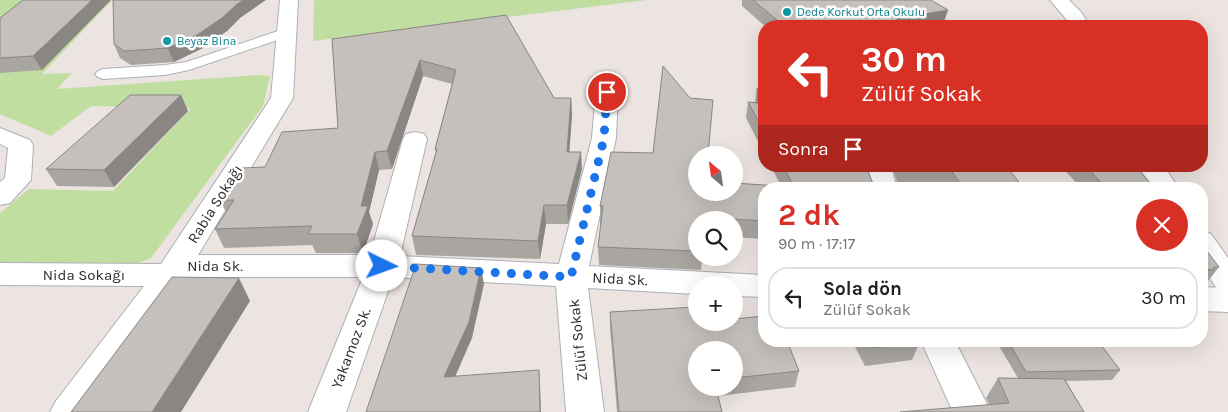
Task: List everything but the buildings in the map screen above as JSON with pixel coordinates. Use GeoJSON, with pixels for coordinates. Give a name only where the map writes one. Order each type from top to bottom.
{"type":"FeatureCollection","features":[{"type":"Feature","properties":{"kind":"street","name":"Rabia Sokağı"},"geometry":{"type":"LineString","coordinates":[[69,412],[172,270],[282,98],[289,0]]}},
{"type":"Feature","properties":{"kind":"street"},"geometry":{"type":"LineString","coordinates":[[1059,0],[1077,20]]}},
{"type":"Feature","properties":{"kind":"street","name":"Zülüf Sokak"},"geometry":{"type":"LineString","coordinates":[[585,412],[571,277],[604,138],[607,92]]}},
{"type":"Feature","properties":{"kind":"street"},"geometry":{"type":"LineString","coordinates":[[0,135],[21,145],[18,180],[0,197]]}},
{"type":"Feature","properties":{"kind":"street","name":"Yakamoz Sk."},"geometry":{"type":"LineString","coordinates":[[327,412],[382,266],[415,139]]}},
{"type":"Feature","properties":{"kind":"street"},"geometry":{"type":"LineString","coordinates":[[1208,251],[1228,281]]}},
{"type":"Feature","properties":{"kind":"street","name":"Nida Sk."},"geometry":{"type":"LineString","coordinates":[[172,270],[382,266],[758,286]]}},
{"type":"Feature","properties":{"kind":"street","name":"Nida Sokağı"},"geometry":{"type":"LineString","coordinates":[[0,274],[172,270]]}},
{"type":"Feature","properties":{"kind":"street"},"geometry":{"type":"LineString","coordinates":[[1208,299],[1228,300]]}},
{"type":"Feature","properties":{"kind":"street"},"geometry":{"type":"LineString","coordinates":[[941,347],[972,412]]}},
{"type":"Feature","properties":{"kind":"lane"},"geometry":{"type":"LineString","coordinates":[[103,74],[165,70],[190,66],[287,32]]}},
{"type":"Feature","properties":{"kind":"green space"},"geometry":{"type":"Polygon","coordinates":[[[0,0],[112,0],[42,74],[72,73],[57,89],[258,75],[270,76],[263,106],[151,258],[128,267],[0,264],[0,213],[29,189],[113,191],[191,108],[91,106],[51,136],[0,114],[0,0]]]}},
{"type":"Feature","properties":{"kind":"green space"},"geometry":{"type":"Polygon","coordinates":[[[314,0],[647,0],[313,41],[314,0]]]}},
{"type":"Feature","properties":{"kind":"place","name":"Dede Korkut Orta Okulu"},"geometry":{"type":"Point","coordinates":[787,12]}},
{"type":"Feature","properties":{"kind":"place","name":"Beyaz Bina"},"geometry":{"type":"Point","coordinates":[167,41]}},
{"type":"Feature","properties":{"kind":"route"},"geometry":{"type":"LineString","coordinates":[[382,266],[571,277],[604,138],[607,92]]}}]}
